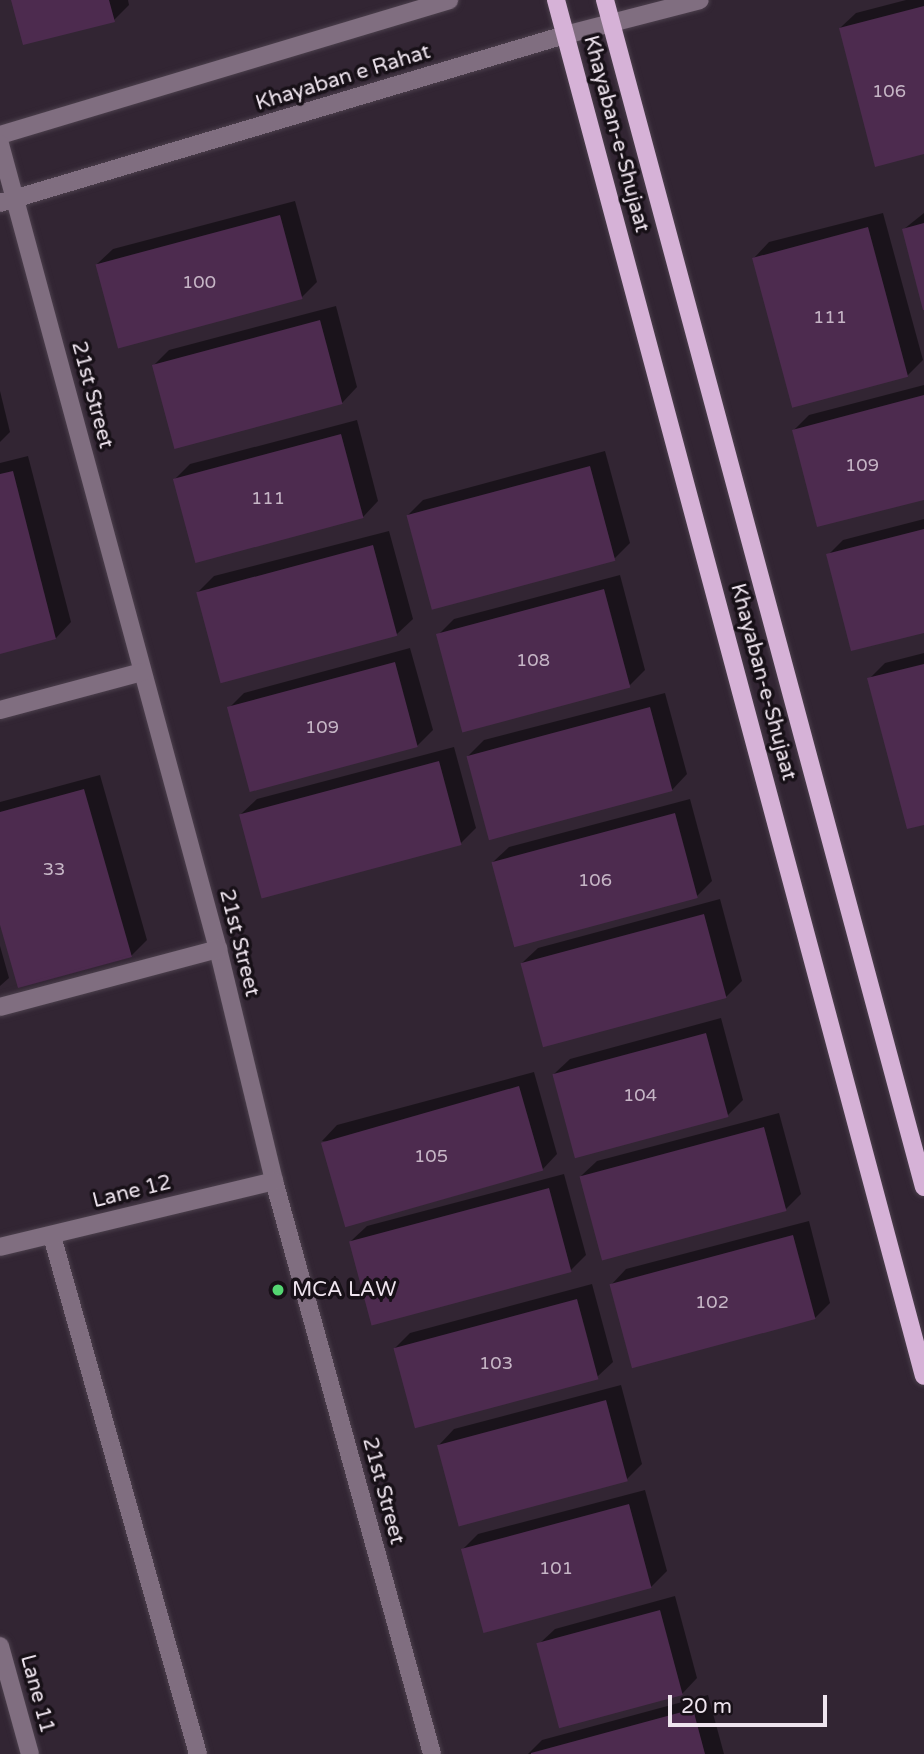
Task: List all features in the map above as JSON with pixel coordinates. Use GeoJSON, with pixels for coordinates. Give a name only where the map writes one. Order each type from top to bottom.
{"type":"FeatureCollection","features":[{"type":"Feature","properties":{"kind":"main road","name":"Khayaban-e-Shujaat"},"geometry":{"type":"LineString","coordinates":[[556,0],[924,1376]]}},
{"type":"Feature","properties":{"kind":"main road","name":"Khayaban-e-Shujaat"},"geometry":{"type":"LineString","coordinates":[[605,0],[924,1187]]}},
{"type":"Feature","properties":{"kind":"street","name":"Khayaban e Rahat"},"geometry":{"type":"LineString","coordinates":[[0,135],[449,0]]}},
{"type":"Feature","properties":{"kind":"street","name":"Khayaban e Rahat"},"geometry":{"type":"LineString","coordinates":[[8,201],[565,34],[700,0]]}},
{"type":"Feature","properties":{"kind":"street","name":"21st Street"},"geometry":{"type":"LineString","coordinates":[[0,144],[8,201],[218,949],[274,1181],[432,1754]]}},
{"type":"Feature","properties":{"kind":"street"},"geometry":{"type":"LineString","coordinates":[[0,710],[142,672]]}},
{"type":"Feature","properties":{"kind":"street"},"geometry":{"type":"LineString","coordinates":[[0,1007],[218,949]]}},
{"type":"Feature","properties":{"kind":"street","name":"Lane 12"},"geometry":{"type":"LineString","coordinates":[[0,1247],[274,1181]]}},
{"type":"Feature","properties":{"kind":"street"},"geometry":{"type":"LineString","coordinates":[[52,1236],[198,1754]]}},
{"type":"Feature","properties":{"kind":"street","name":"Lane 11"},"geometry":{"type":"LineString","coordinates":[[0,1646],[30,1754]]}},
{"type":"Feature","properties":{"kind":"building"},"geometry":{"type":"Polygon","coordinates":[[[11,0],[109,0],[115,22],[23,45],[11,0]]]}},
{"type":"Feature","properties":{"kind":"building"},"geometry":{"type":"Polygon","coordinates":[[[924,6],[924,154],[875,167],[839,28],[924,6]]]}},
{"type":"Feature","properties":{"kind":"building"},"geometry":{"type":"Polygon","coordinates":[[[280,215],[303,299],[118,348],[96,264],[280,215]]]}},
{"type":"Feature","properties":{"kind":"building"},"geometry":{"type":"Polygon","coordinates":[[[924,223],[924,310],[923,310],[902,229],[924,223]]]}},
{"type":"Feature","properties":{"kind":"building"},"geometry":{"type":"Polygon","coordinates":[[[868,227],[908,377],[792,408],[752,258],[868,227]]]}},
{"type":"Feature","properties":{"kind":"building"},"geometry":{"type":"Polygon","coordinates":[[[320,320],[343,404],[174,449],[152,365],[320,320]]]}},
{"type":"Feature","properties":{"kind":"building"},"geometry":{"type":"Polygon","coordinates":[[[924,395],[924,500],[817,527],[792,430],[924,395]]]}},
{"type":"Feature","properties":{"kind":"building"},"geometry":{"type":"Polygon","coordinates":[[[341,434],[364,518],[195,563],[173,479],[341,434]]]}},
{"type":"Feature","properties":{"kind":"building"},"geometry":{"type":"Polygon","coordinates":[[[590,466],[615,561],[432,610],[406,515],[590,466]]]}},
{"type":"Feature","properties":{"kind":"building"},"geometry":{"type":"Polygon","coordinates":[[[13,471],[56,639],[0,654],[0,474],[13,471]]]}},
{"type":"Feature","properties":{"kind":"building"},"geometry":{"type":"Polygon","coordinates":[[[924,529],[924,633],[851,651],[826,554],[924,529]]]}},
{"type":"Feature","properties":{"kind":"building"},"geometry":{"type":"Polygon","coordinates":[[[373,545],[397,636],[221,683],[196,592],[373,545]]]}},
{"type":"Feature","properties":{"kind":"building"},"geometry":{"type":"Polygon","coordinates":[[[604,589],[630,688],[462,733],[436,634],[604,589]]]}},
{"type":"Feature","properties":{"kind":"building"},"geometry":{"type":"Polygon","coordinates":[[[395,662],[418,747],[250,792],[227,707],[395,662]]]}},
{"type":"Feature","properties":{"kind":"building"},"geometry":{"type":"Polygon","coordinates":[[[924,664],[924,825],[907,829],[867,678],[924,664]]]}},
{"type":"Feature","properties":{"kind":"building"},"geometry":{"type":"Polygon","coordinates":[[[650,707],[673,791],[489,840],[466,756],[650,707]]]}},
{"type":"Feature","properties":{"kind":"building"},"geometry":{"type":"Polygon","coordinates":[[[439,761],[462,845],[262,899],[239,815],[439,761]]]}},
{"type":"Feature","properties":{"kind":"building"},"geometry":{"type":"Polygon","coordinates":[[[84,789],[132,957],[18,988],[0,925],[0,812],[84,789]]]}},
{"type":"Feature","properties":{"kind":"building"},"geometry":{"type":"Polygon","coordinates":[[[675,813],[698,898],[514,947],[491,862],[675,813]]]}},
{"type":"Feature","properties":{"kind":"building"},"geometry":{"type":"Polygon","coordinates":[[[704,914],[727,998],[543,1047],[520,963],[704,914]]]}},
{"type":"Feature","properties":{"kind":"building"},"geometry":{"type":"Polygon","coordinates":[[[706,1033],[729,1117],[575,1158],[552,1074],[706,1033]]]}},
{"type":"Feature","properties":{"kind":"building"},"geometry":{"type":"Polygon","coordinates":[[[519,1086],[543,1171],[345,1227],[321,1143],[519,1086]]]}},
{"type":"Feature","properties":{"kind":"building"},"geometry":{"type":"Polygon","coordinates":[[[764,1127],[787,1211],[602,1260],[580,1176],[764,1127]]]}},
{"type":"Feature","properties":{"kind":"building"},"geometry":{"type":"Polygon","coordinates":[[[549,1188],[572,1272],[372,1326],[349,1242],[549,1188]]]}},
{"type":"Feature","properties":{"kind":"building"},"geometry":{"type":"Polygon","coordinates":[[[793,1235],[816,1319],[632,1368],[609,1284],[793,1235]]]}},
{"type":"Feature","properties":{"kind":"building"},"geometry":{"type":"Polygon","coordinates":[[[577,1299],[598,1379],[415,1428],[393,1348],[577,1299]]]}},
{"type":"Feature","properties":{"kind":"building"},"geometry":{"type":"Polygon","coordinates":[[[606,1400],[628,1481],[459,1526],[437,1445],[606,1400]]]}},
{"type":"Feature","properties":{"kind":"building"},"geometry":{"type":"Polygon","coordinates":[[[629,1504],[652,1588],[483,1633],[461,1549],[629,1504]]]}},
{"type":"Feature","properties":{"kind":"building"},"geometry":{"type":"Polygon","coordinates":[[[660,1610],[683,1695],[559,1728],[536,1643],[660,1610]]]}},
{"type":"Feature","properties":{"kind":"building"},"geometry":{"type":"Polygon","coordinates":[[[693,1709],[705,1754],[531,1754],[531,1753],[693,1709]]]}},
{"type":"Feature","properties":{"kind":"place","name":"MCA LAW"},"geometry":{"type":"Point","coordinates":[278,1290]}}]}
